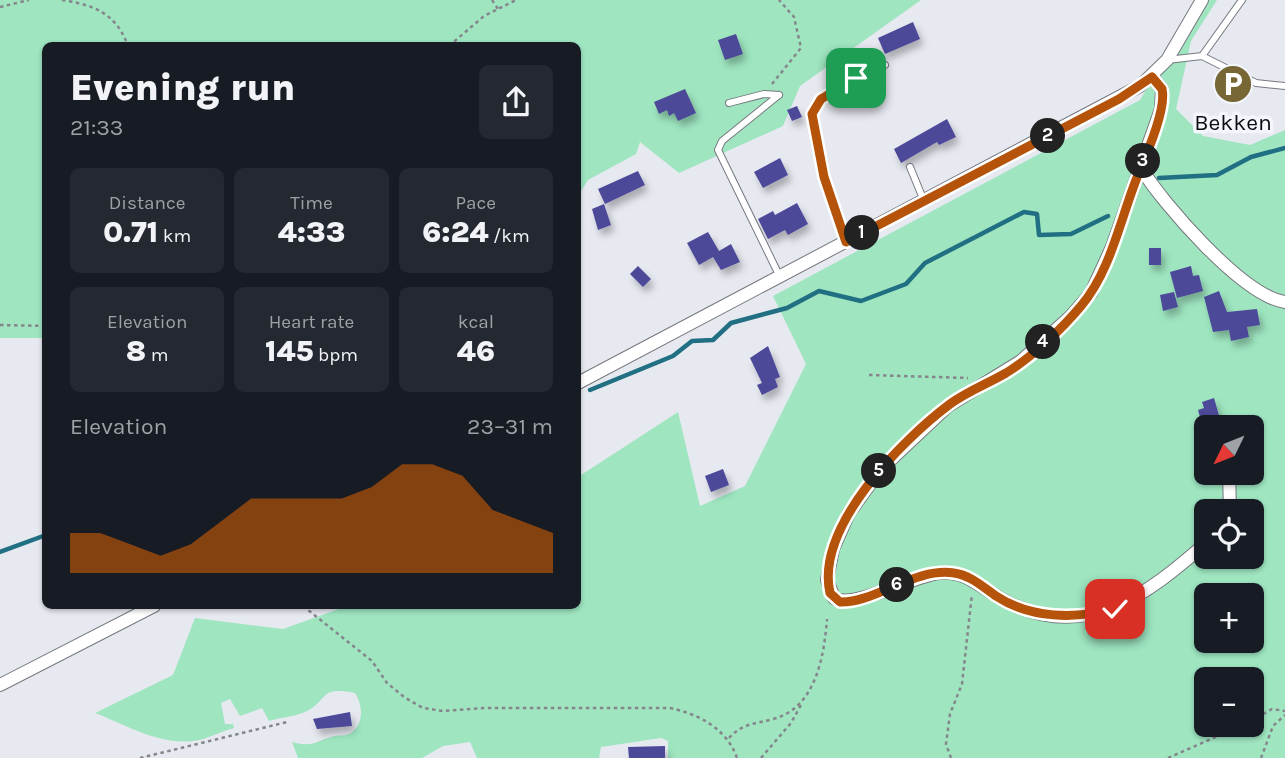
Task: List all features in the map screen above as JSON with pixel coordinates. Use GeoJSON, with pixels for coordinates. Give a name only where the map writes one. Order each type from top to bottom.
{"type":"FeatureCollection","features":[{"type":"Feature","properties":{"kind":"street"},"geometry":{"type":"LineString","coordinates":[[581,381],[1119,99],[1152,77],[1167,60],[1202,0]]}},
{"type":"Feature","properties":{"kind":"street"},"geometry":{"type":"LineString","coordinates":[[1152,77],[1162,89],[1163,100],[1141,168],[1101,272],[1081,306],[1021,361],[948,406],[873,479],[842,527],[833,549],[827,580],[834,598],[848,603],[940,573],[954,573],[974,581],[1007,603],[1026,610],[1054,615],[1094,614],[1115,609],[1149,591],[1194,553]]}},
{"type":"Feature","properties":{"kind":"street"},"geometry":{"type":"LineString","coordinates":[[1141,168],[1161,196],[1216,256],[1264,294],[1285,302]]}},
{"type":"Feature","properties":{"kind":"street"},"geometry":{"type":"LineString","coordinates":[[0,685],[148,609]]}},
{"type":"Feature","properties":{"kind":"lane"},"geometry":{"type":"LineString","coordinates":[[1202,56],[1242,0]]}},
{"type":"Feature","properties":{"kind":"lane"},"geometry":{"type":"LineString","coordinates":[[1167,60],[1202,56],[1256,83],[1285,86]]}},
{"type":"Feature","properties":{"kind":"lane"},"geometry":{"type":"LineString","coordinates":[[846,242],[824,177],[812,114],[821,99],[885,65]]}},
{"type":"Feature","properties":{"kind":"lane"},"geometry":{"type":"LineString","coordinates":[[729,103],[764,94],[779,94],[722,141],[718,150],[780,277]]}},
{"type":"Feature","properties":{"kind":"lane"},"geometry":{"type":"LineString","coordinates":[[910,167],[924,201]]}},
{"type":"Feature","properties":{"kind":"path"},"geometry":{"type":"LineString","coordinates":[[0,7],[29,0]]}},
{"type":"Feature","properties":{"kind":"path"},"geometry":{"type":"LineString","coordinates":[[62,0],[82,2],[99,8],[109,15],[126,42]]}},
{"type":"Feature","properties":{"kind":"path"},"geometry":{"type":"LineString","coordinates":[[492,0],[498,9]]}},
{"type":"Feature","properties":{"kind":"path"},"geometry":{"type":"LineString","coordinates":[[454,42],[484,16],[516,0]]}},
{"type":"Feature","properties":{"kind":"path"},"geometry":{"type":"LineString","coordinates":[[764,94],[801,48],[794,17],[779,0]]}},
{"type":"Feature","properties":{"kind":"path"},"geometry":{"type":"LineString","coordinates":[[0,325],[42,326]]}},
{"type":"Feature","properties":{"kind":"path"},"geometry":{"type":"LineString","coordinates":[[869,375],[967,376],[979,386]]}},
{"type":"Feature","properties":{"kind":"path"},"geometry":{"type":"LineString","coordinates":[[950,757],[946,744],[949,724],[962,684],[974,581]]}},
{"type":"Feature","properties":{"kind":"path"},"geometry":{"type":"LineString","coordinates":[[307,609],[359,649],[387,683],[423,708],[443,711],[670,708],[686,712],[729,738],[737,758]]}},
{"type":"Feature","properties":{"kind":"path"},"geometry":{"type":"LineString","coordinates":[[761,758],[791,723],[824,659],[827,619]]}},
{"type":"Feature","properties":{"kind":"path"},"geometry":{"type":"LineString","coordinates":[[729,738],[744,725],[776,719],[803,702]]}},
{"type":"Feature","properties":{"kind":"path"},"geometry":{"type":"LineString","coordinates":[[1260,757],[1273,726],[1285,713],[1272,709],[1264,714]]}},
{"type":"Feature","properties":{"kind":"path"},"geometry":{"type":"LineString","coordinates":[[140,758],[287,722]]}},
{"type":"Feature","properties":{"kind":"path"},"geometry":{"type":"LineString","coordinates":[[1168,758],[1216,737]]}},
{"type":"Feature","properties":{"kind":"green space"},"geometry":{"type":"Polygon","coordinates":[[[0,0],[921,0],[800,86],[783,126],[679,173],[640,142],[636,154],[588,180],[581,191],[581,42],[42,42],[42,338],[0,338],[0,0]]]}},
{"type":"Feature","properties":{"kind":"green space"},"geometry":{"type":"Polygon","coordinates":[[[1201,0],[1217,0],[1191,41],[1176,109],[1203,136],[1250,145],[1285,130],[1285,758],[668,758],[668,741],[661,738],[601,747],[599,758],[477,758],[470,742],[443,746],[422,758],[298,758],[292,742],[310,744],[349,734],[355,729],[361,714],[355,693],[335,691],[325,695],[307,711],[269,721],[262,708],[240,716],[230,699],[221,703],[225,724],[233,724],[234,728],[193,741],[155,737],[95,713],[173,675],[195,618],[283,629],[339,609],[581,609],[581,475],[678,412],[700,506],[745,486],[806,364],[773,296],[1140,100],[1201,0]]]}},
{"type":"Feature","properties":{"kind":"building"},"geometry":{"type":"Polygon","coordinates":[[[913,22],[920,39],[885,54],[878,38],[913,22]]]}},
{"type":"Feature","properties":{"kind":"building"},"geometry":{"type":"Polygon","coordinates":[[[736,34],[743,54],[725,60],[718,40],[736,34]]]}},
{"type":"Feature","properties":{"kind":"building"},"geometry":{"type":"Polygon","coordinates":[[[685,89],[696,113],[678,121],[674,113],[669,116],[667,110],[659,114],[654,102],[685,89]]]}},
{"type":"Feature","properties":{"kind":"building"},"geometry":{"type":"Polygon","coordinates":[[[797,106],[802,117],[792,121],[787,110],[797,106]]]}},
{"type":"Feature","properties":{"kind":"building"},"geometry":{"type":"Polygon","coordinates":[[[947,119],[956,137],[939,145],[937,142],[901,163],[894,149],[947,119]]]}},
{"type":"Feature","properties":{"kind":"building"},"geometry":{"type":"Polygon","coordinates":[[[780,158],[788,175],[763,188],[754,172],[780,158]]]}},
{"type":"Feature","properties":{"kind":"building"},"geometry":{"type":"Polygon","coordinates":[[[638,171],[645,185],[605,204],[598,189],[638,171]]]}},
{"type":"Feature","properties":{"kind":"building"},"geometry":{"type":"Polygon","coordinates":[[[797,203],[808,224],[788,235],[785,230],[768,239],[758,219],[773,211],[775,215],[797,203]]]}},
{"type":"Feature","properties":{"kind":"building"},"geometry":{"type":"Polygon","coordinates":[[[604,204],[611,225],[598,230],[592,209],[604,204]]]}},
{"type":"Feature","properties":{"kind":"building"},"geometry":{"type":"Polygon","coordinates":[[[708,232],[719,251],[731,244],[740,262],[721,270],[713,257],[699,265],[687,243],[708,232]]]}},
{"type":"Feature","properties":{"kind":"building"},"geometry":{"type":"Polygon","coordinates":[[[1149,248],[1161,248],[1161,265],[1149,265],[1149,248]]]}},
{"type":"Feature","properties":{"kind":"building"},"geometry":{"type":"Polygon","coordinates":[[[638,266],[651,279],[643,287],[630,274],[638,266]]]}},
{"type":"Feature","properties":{"kind":"building"},"geometry":{"type":"Polygon","coordinates":[[[1191,266],[1193,276],[1199,275],[1203,291],[1177,298],[1170,272],[1191,266]]]}},
{"type":"Feature","properties":{"kind":"building"},"geometry":{"type":"Polygon","coordinates":[[[1219,291],[1227,312],[1257,309],[1260,325],[1247,327],[1249,337],[1231,341],[1229,330],[1213,332],[1204,297],[1219,291]]]}},
{"type":"Feature","properties":{"kind":"building"},"geometry":{"type":"Polygon","coordinates":[[[1174,292],[1178,307],[1163,311],[1160,295],[1174,292]]]}},
{"type":"Feature","properties":{"kind":"building"},"geometry":{"type":"Polygon","coordinates":[[[768,346],[780,377],[775,379],[778,387],[762,395],[757,385],[762,383],[750,358],[768,346]]]}},
{"type":"Feature","properties":{"kind":"building"},"geometry":{"type":"Polygon","coordinates":[[[1214,398],[1219,415],[1199,415],[1198,410],[1204,408],[1202,402],[1214,398]]]}},
{"type":"Feature","properties":{"kind":"building"},"geometry":{"type":"Polygon","coordinates":[[[723,469],[729,485],[711,492],[705,476],[723,469]]]}},
{"type":"Feature","properties":{"kind":"building"},"geometry":{"type":"Polygon","coordinates":[[[350,712],[352,726],[317,729],[313,719],[350,712]]]}},
{"type":"Feature","properties":{"kind":"building"},"geometry":{"type":"Polygon","coordinates":[[[665,746],[665,758],[629,758],[628,747],[665,746]]]}},
{"type":"Feature","properties":{"kind":"waterway"},"geometry":{"type":"LineString","coordinates":[[1159,178],[1217,175],[1251,157],[1285,148]]}},
{"type":"Feature","properties":{"kind":"waterway"},"geometry":{"type":"LineString","coordinates":[[590,390],[673,356],[692,341],[713,340],[731,323],[787,308],[819,291],[861,301],[906,284],[925,263],[1024,212],[1037,214],[1039,235],[1071,234],[1108,216]]}},
{"type":"Feature","properties":{"kind":"waterway"},"geometry":{"type":"LineString","coordinates":[[0,552],[42,536]]}},
{"type":"Feature","properties":{"kind":"place","name":"Bekken"},"geometry":{"type":"Point","coordinates":[1233,84]}},
{"type":"Feature","properties":{"kind":"route"},"geometry":{"type":"LineString","coordinates":[[856,78],[821,99],[814,106],[812,114],[824,177],[846,242],[1119,99],[1152,77],[1162,89],[1161,109],[1141,168],[1112,247],[1091,293],[1037,348],[1006,372],[967,392],[948,406],[881,469],[849,513],[828,567],[830,593],[840,602],[848,603],[921,577],[954,573],[967,577],[1007,603],[1026,610],[1074,616],[1115,609]]}}]}
